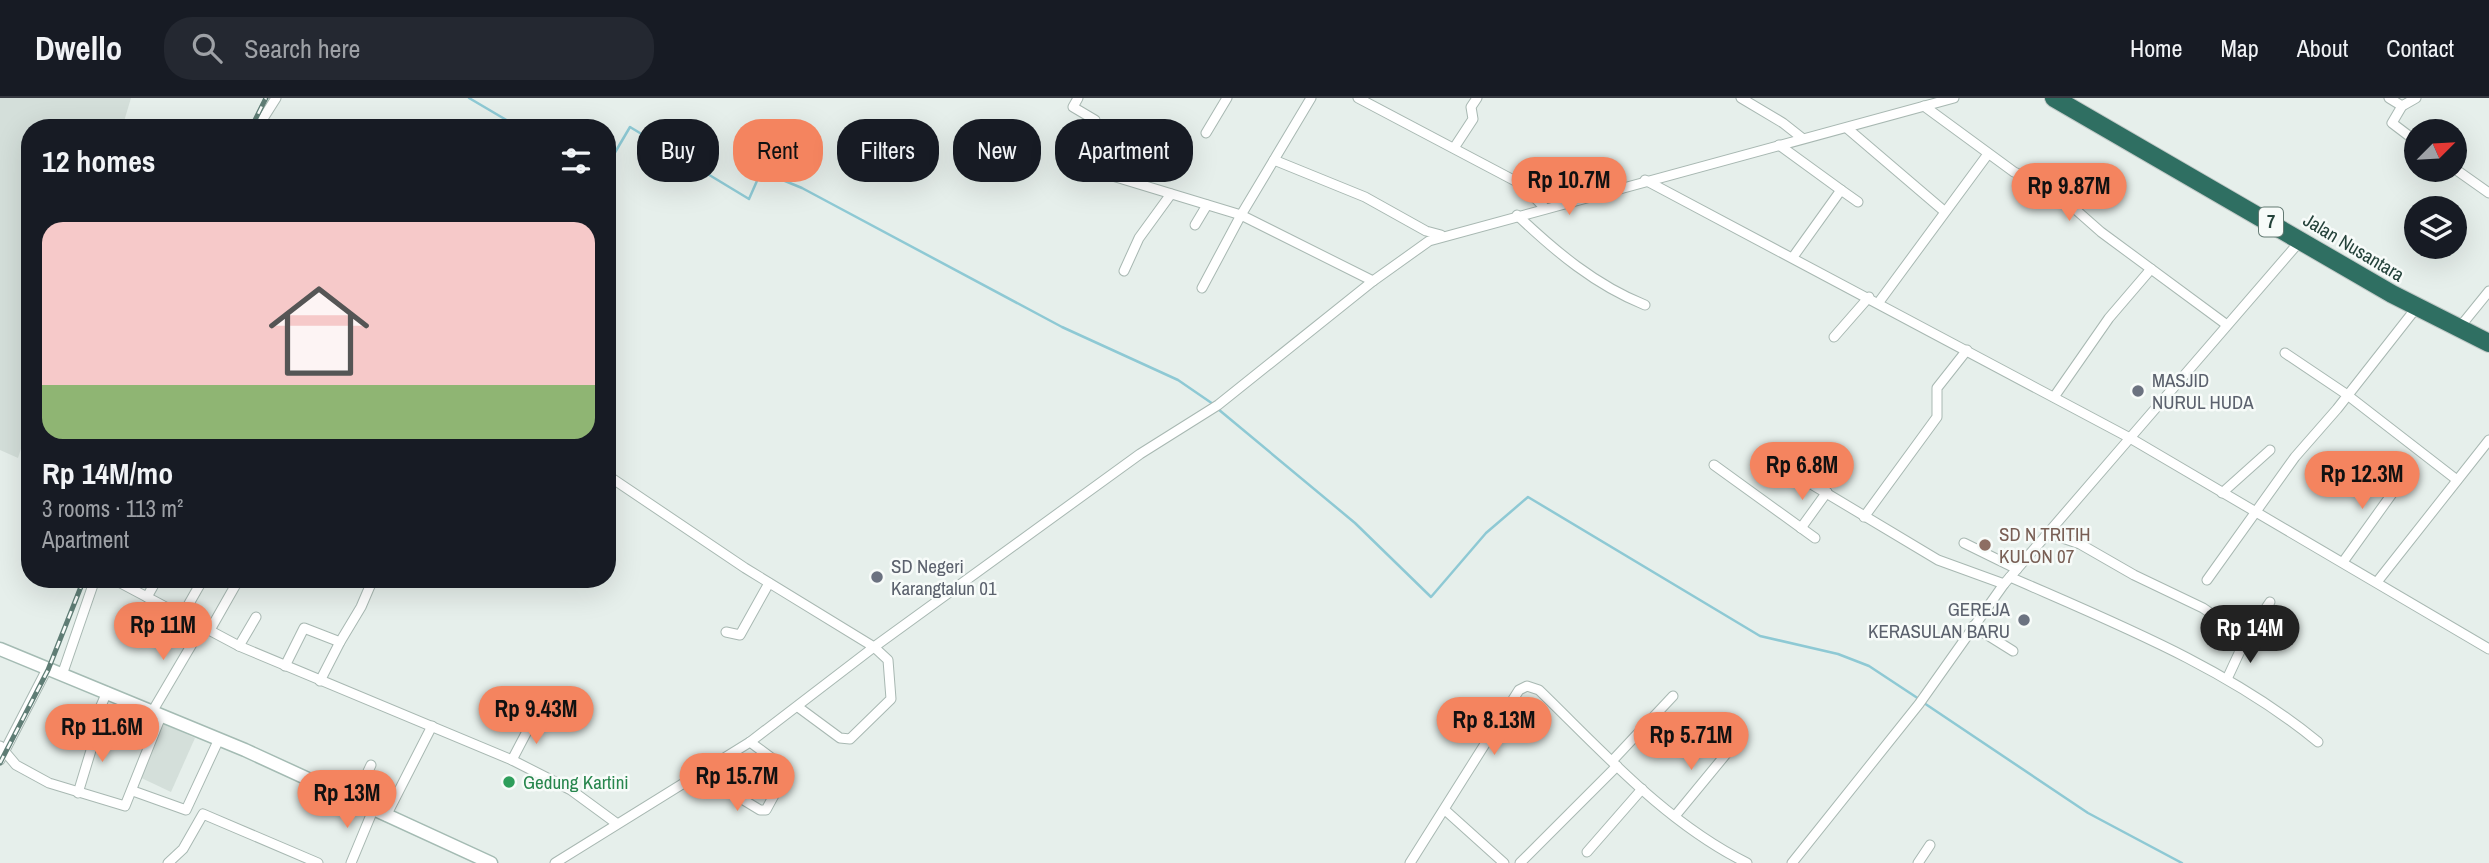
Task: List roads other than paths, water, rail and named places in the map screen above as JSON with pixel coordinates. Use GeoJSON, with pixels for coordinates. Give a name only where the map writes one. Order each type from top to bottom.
{"type":"FeatureCollection","features":[{"type":"Feature","properties":{"kind":"highway","name":"Jalan Nusantara"},"geometry":{"type":"LineString","coordinates":[[2054,98],[2417,307],[2489,343]]}},
{"type":"Feature","properties":{"kind":"street"},"geometry":{"type":"LineString","coordinates":[[263,119],[276,98]]}},
{"type":"Feature","properties":{"kind":"street"},"geometry":{"type":"LineString","coordinates":[[1078,98],[1073,107],[1095,120],[1073,164],[1241,215],[1373,281]]}},
{"type":"Feature","properties":{"kind":"street"},"geometry":{"type":"LineString","coordinates":[[1206,133],[1227,98]]}},
{"type":"Feature","properties":{"kind":"street"},"geometry":{"type":"LineString","coordinates":[[1358,98],[1521,184],[1545,208]]}},
{"type":"Feature","properties":{"kind":"street"},"geometry":{"type":"LineString","coordinates":[[1454,148],[1473,119],[1471,107],[1477,98]]}},
{"type":"Feature","properties":{"kind":"street"},"geometry":{"type":"LineString","coordinates":[[1741,98],[1783,123],[1802,138]]}},
{"type":"Feature","properties":{"kind":"street"},"geometry":{"type":"LineString","coordinates":[[555,863],[750,742],[874,647],[1140,454],[1214,407],[1373,281],[1442,235],[1802,138],[1848,129],[1954,98]]}},
{"type":"Feature","properties":{"kind":"street"},"geometry":{"type":"LineString","coordinates":[[2389,98],[2402,106]]}},
{"type":"Feature","properties":{"kind":"street"},"geometry":{"type":"LineString","coordinates":[[2404,132],[2392,123],[2402,106],[2416,98]]}},
{"type":"Feature","properties":{"kind":"street"},"geometry":{"type":"LineString","coordinates":[[1202,288],[1309,99]]}},
{"type":"Feature","properties":{"kind":"street"},"geometry":{"type":"LineString","coordinates":[[1924,106],[2026,179],[2050,187],[2101,232],[2227,325]]}},
{"type":"Feature","properties":{"kind":"street"},"geometry":{"type":"LineString","coordinates":[[1848,129],[1944,211]]}},
{"type":"Feature","properties":{"kind":"street"},"geometry":{"type":"LineString","coordinates":[[1779,145],[1858,202]]}},
{"type":"Feature","properties":{"kind":"street"},"geometry":{"type":"LineString","coordinates":[[1879,303],[1988,154]]}},
{"type":"Feature","properties":{"kind":"street"},"geometry":{"type":"LineString","coordinates":[[1274,160],[1365,197],[1426,231],[1442,235]]}},
{"type":"Feature","properties":{"kind":"street"},"geometry":{"type":"LineString","coordinates":[[2468,178],[2489,193]]}},
{"type":"Feature","properties":{"kind":"street"},"geometry":{"type":"LineString","coordinates":[[1645,180],[2130,438],[2489,649]]}},
{"type":"Feature","properties":{"kind":"street"},"geometry":{"type":"LineString","coordinates":[[1793,257],[1841,190]]}},
{"type":"Feature","properties":{"kind":"street"},"geometry":{"type":"LineString","coordinates":[[1124,271],[1139,238],[1171,194]]}},
{"type":"Feature","properties":{"kind":"street"},"geometry":{"type":"LineString","coordinates":[[1195,225],[1207,205]]}},
{"type":"Feature","properties":{"kind":"street"},"geometry":{"type":"LineString","coordinates":[[1517,215],[1568,260],[1605,286],[1645,305]]}},
{"type":"Feature","properties":{"kind":"street"},"geometry":{"type":"LineString","coordinates":[[1792,863],[1922,699],[2011,577],[2301,240]]}},
{"type":"Feature","properties":{"kind":"street"},"geometry":{"type":"LineString","coordinates":[[2054,397],[2109,318],[2151,269]]}},
{"type":"Feature","properties":{"kind":"street"},"geometry":{"type":"LineString","coordinates":[[2459,328],[2489,291]]}},
{"type":"Feature","properties":{"kind":"street"},"geometry":{"type":"LineString","coordinates":[[1834,337],[1869,297]]}},
{"type":"Feature","properties":{"kind":"street"},"geometry":{"type":"LineString","coordinates":[[2207,580],[2255,512],[2417,307]]}},
{"type":"Feature","properties":{"kind":"street"},"geometry":{"type":"LineString","coordinates":[[1864,517],[1937,417],[1937,388],[1967,350]]}},
{"type":"Feature","properties":{"kind":"street"},"geometry":{"type":"LineString","coordinates":[[2285,353],[2346,394],[2456,480]]}},
{"type":"Feature","properties":{"kind":"street"},"geometry":{"type":"LineString","coordinates":[[2377,582],[2489,440]]}},
{"type":"Feature","properties":{"kind":"street"},"geometry":{"type":"LineString","coordinates":[[2222,493],[2270,450]]}},
{"type":"Feature","properties":{"kind":"street"},"geometry":{"type":"LineString","coordinates":[[1771,460],[1938,560],[2011,577],[2106,619],[2227,679],[2284,715],[2318,742]]}},
{"type":"Feature","properties":{"kind":"street"},"geometry":{"type":"LineString","coordinates":[[1714,465],[1815,538]]}},
{"type":"Feature","properties":{"kind":"street"},"geometry":{"type":"LineString","coordinates":[[2343,562],[2404,477]]}},
{"type":"Feature","properties":{"kind":"street"},"geometry":{"type":"LineString","coordinates":[[616,481],[769,583],[874,647],[882,653],[890,667],[891,699],[850,739],[840,738],[798,707]]}},
{"type":"Feature","properties":{"kind":"street"},"geometry":{"type":"LineString","coordinates":[[1801,528],[1827,492]]}},
{"type":"Feature","properties":{"kind":"street"},"geometry":{"type":"LineString","coordinates":[[2048,533],[2080,544],[2134,575],[2203,608],[2246,638]]}},
{"type":"Feature","properties":{"kind":"street"},"geometry":{"type":"LineString","coordinates":[[1964,543],[2011,577]]}},
{"type":"Feature","properties":{"kind":"street"},"geometry":{"type":"LineString","coordinates":[[726,632],[740,635],[769,583]]}},
{"type":"Feature","properties":{"kind":"street"},"geometry":{"type":"LineString","coordinates":[[62,675],[92,588]]}},
{"type":"Feature","properties":{"kind":"street"},"geometry":{"type":"LineString","coordinates":[[130,588],[239,646],[512,760],[570,790],[616,824]]}},
{"type":"Feature","properties":{"kind":"street"},"geometry":{"type":"LineString","coordinates":[[146,597],[152,588]]}},
{"type":"Feature","properties":{"kind":"street"},"geometry":{"type":"LineString","coordinates":[[182,616],[197,588]]}},
{"type":"Feature","properties":{"kind":"street"},"geometry":{"type":"LineString","coordinates":[[47,669],[2,753],[16,765],[49,783],[123,807],[127,805],[133,791],[135,777],[157,714],[233,588]]}},
{"type":"Feature","properties":{"kind":"street"},"geometry":{"type":"LineString","coordinates":[[320,681],[369,588]]}},
{"type":"Feature","properties":{"kind":"street"},"geometry":{"type":"LineString","coordinates":[[2227,679],[2246,638],[2270,602]]}},
{"type":"Feature","properties":{"kind":"street"},"geometry":{"type":"LineString","coordinates":[[239,646],[256,617]]}},
{"type":"Feature","properties":{"kind":"street"},"geometry":{"type":"LineString","coordinates":[[1973,626],[2013,651]]}},
{"type":"Feature","properties":{"kind":"street"},"geometry":{"type":"LineString","coordinates":[[285,666],[304,628],[340,642]]}},
{"type":"Feature","properties":{"kind":"street"},"geometry":{"type":"LineString","coordinates":[[0,649],[219,739],[491,863]]}},
{"type":"Feature","properties":{"kind":"street"},"geometry":{"type":"LineString","coordinates":[[1410,863],[1519,690],[1527,686],[1539,690],[1614,764],[1675,816],[1717,848],[1747,863]]}},
{"type":"Feature","properties":{"kind":"street"},"geometry":{"type":"LineString","coordinates":[[78,793],[92,747],[90,731],[107,692]]}},
{"type":"Feature","properties":{"kind":"street"},"geometry":{"type":"LineString","coordinates":[[1520,863],[1614,764],[1673,696]]}},
{"type":"Feature","properties":{"kind":"street"},"geometry":{"type":"LineString","coordinates":[[512,760],[534,718]]}},
{"type":"Feature","properties":{"kind":"street"},"geometry":{"type":"LineString","coordinates":[[351,863],[432,726]]}},
{"type":"Feature","properties":{"kind":"street"},"geometry":{"type":"LineString","coordinates":[[186,810],[219,739]]}},
{"type":"Feature","properties":{"kind":"street"},"geometry":{"type":"LineString","coordinates":[[699,773],[760,810],[768,809],[786,773],[781,765],[750,742]]}},
{"type":"Feature","properties":{"kind":"street"},"geometry":{"type":"LineString","coordinates":[[1675,816],[1731,748]]}},
{"type":"Feature","properties":{"kind":"street"},"geometry":{"type":"LineString","coordinates":[[354,800],[372,765]]}},
{"type":"Feature","properties":{"kind":"street"},"geometry":{"type":"LineString","coordinates":[[1587,852],[1642,789]]}},
{"type":"Feature","properties":{"kind":"street"},"geometry":{"type":"LineString","coordinates":[[133,791],[202,815],[318,863]]}},
{"type":"Feature","properties":{"kind":"street"},"geometry":{"type":"LineString","coordinates":[[1445,810],[1504,863]]}},
{"type":"Feature","properties":{"kind":"street"},"geometry":{"type":"LineString","coordinates":[[168,863],[183,849],[202,815]]}},
{"type":"Feature","properties":{"kind":"street"},"geometry":{"type":"LineString","coordinates":[[1918,863],[1930,845]]}},
{"type":"Feature","properties":{"kind":"waterway"},"geometry":{"type":"LineString","coordinates":[[469,98],[505,119]]}},
{"type":"Feature","properties":{"kind":"waterway"},"geometry":{"type":"LineString","coordinates":[[616,151],[630,127],[749,199],[760,174],[768,174],[802,188],[1062,327],[1178,380],[1213,404]]}},
{"type":"Feature","properties":{"kind":"waterway"},"geometry":{"type":"LineString","coordinates":[[1218,409],[1355,523],[1431,597],[1486,533],[1528,497],[1760,636],[1838,654],[1869,666],[1919,699]]}},
{"type":"Feature","properties":{"kind":"waterway"},"geometry":{"type":"LineString","coordinates":[[1924,703],[2088,813],[2182,863]]}},
{"type":"Feature","properties":{"kind":"railway"},"geometry":{"type":"LineString","coordinates":[[256,119],[266,98]]}},
{"type":"Feature","properties":{"kind":"railway"},"geometry":{"type":"LineString","coordinates":[[0,763],[48,670],[80,588]]}},
{"type":"Feature","properties":{"kind":"place","name":"MASJID NURUL HUDA"},"geometry":{"type":"Point","coordinates":[2138,391]}},
{"type":"Feature","properties":{"kind":"place","name":"SD N TRITIH KULON 07"},"geometry":{"type":"Point","coordinates":[1985,545]}},
{"type":"Feature","properties":{"kind":"place","name":"SD Negeri Karangtalun 01"},"geometry":{"type":"Point","coordinates":[877,577]}},
{"type":"Feature","properties":{"kind":"place","name":"GEREJA KERASULAN BARU"},"geometry":{"type":"Point","coordinates":[2024,620]}},
{"type":"Feature","properties":{"kind":"place","name":"Gedung Kartini"},"geometry":{"type":"Point","coordinates":[509,782]}}]}
